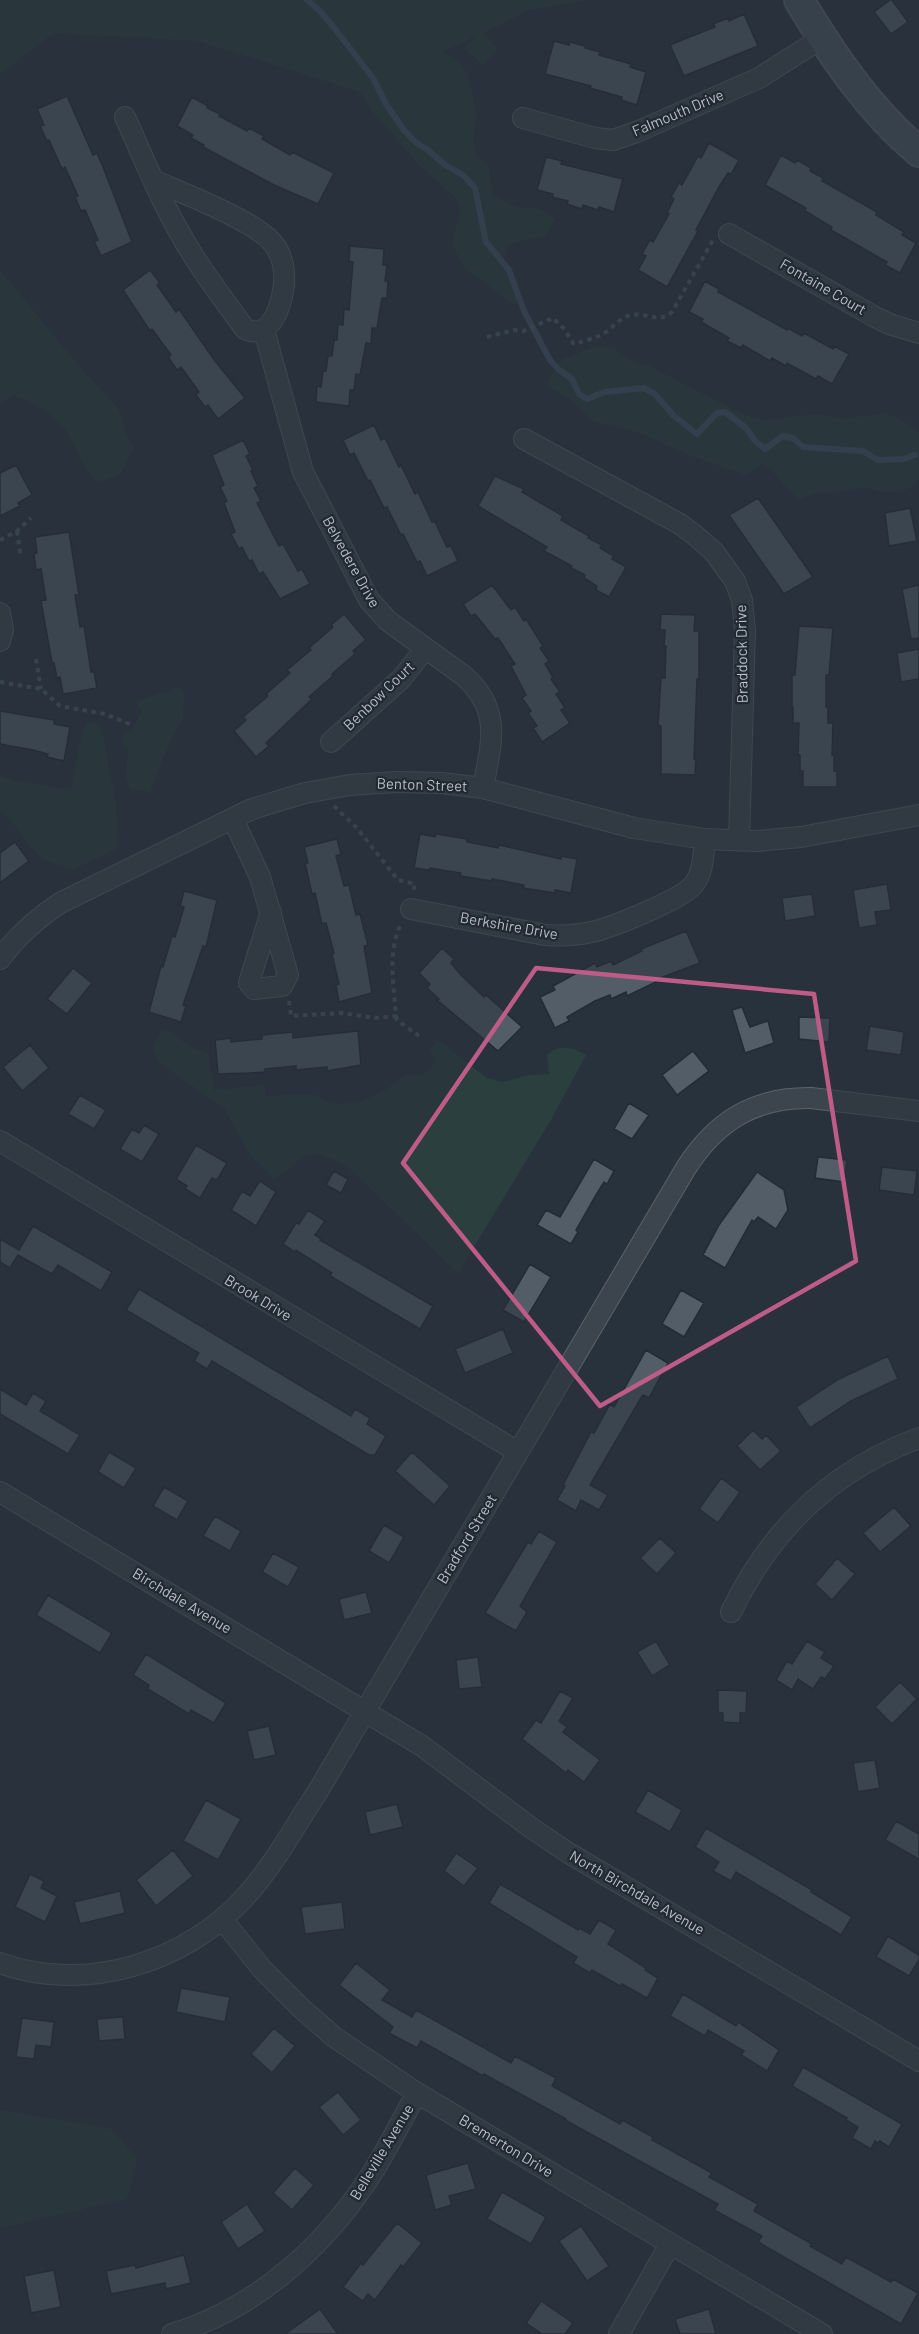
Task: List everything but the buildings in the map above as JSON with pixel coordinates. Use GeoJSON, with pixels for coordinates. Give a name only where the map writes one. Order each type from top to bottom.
{"type":"FeatureCollection","features":[{"type":"Feature","properties":{"kind":"street"},"geometry":{"type":"LineString","coordinates":[[799,0],[846,72],[880,114],[919,152]]}},
{"type":"Feature","properties":{"kind":"street","name":"Falmouth Drive"},"geometry":{"type":"LineString","coordinates":[[524,118],[595,138],[613,140],[639,131],[759,78],[822,38]]}},
{"type":"Feature","properties":{"kind":"street"},"geometry":{"type":"LineString","coordinates":[[125,117],[153,180],[186,244],[245,329],[251,332],[264,330],[271,325],[276,316],[284,274],[281,258],[274,244],[255,227],[153,180]]}},
{"type":"Feature","properties":{"kind":"street","name":"Fontaine Court"},"geometry":{"type":"LineString","coordinates":[[729,234],[884,321],[904,330],[919,333]]}},
{"type":"Feature","properties":{"kind":"street","name":"Belvedere Drive"},"geometry":{"type":"LineString","coordinates":[[264,330],[299,460],[369,600],[388,621],[475,686],[488,709],[492,736],[483,788]]}},
{"type":"Feature","properties":{"kind":"street","name":"Braddock Drive"},"geometry":{"type":"LineString","coordinates":[[524,439],[680,524],[714,552],[735,581],[742,600],[745,630],[739,841]]}},
{"type":"Feature","properties":{"kind":"street"},"geometry":{"type":"LineString","coordinates":[[0,613],[3,630],[0,641]]}},
{"type":"Feature","properties":{"kind":"street","name":"Benbow Court"},"geometry":{"type":"LineString","coordinates":[[331,742],[401,679],[425,649]]}},
{"type":"Feature","properties":{"kind":"street","name":"Benton Street"},"geometry":{"type":"LineString","coordinates":[[0,959],[15,939],[60,903],[252,809],[305,794],[350,785],[396,782],[442,783],[483,788],[634,828],[705,839],[739,841],[801,837],[919,815]]}},
{"type":"Feature","properties":{"kind":"street"},"geometry":{"type":"LineString","coordinates":[[233,819],[260,876],[271,912],[288,975],[282,986],[260,990],[251,987],[249,983],[271,912]]}},
{"type":"Feature","properties":{"kind":"street","name":"Berkshire Drive"},"geometry":{"type":"LineString","coordinates":[[411,909],[545,935],[561,936],[591,932],[607,928],[685,893],[699,876],[705,839]]}},
{"type":"Feature","properties":{"kind":"street","name":"Bradford Street"},"geometry":{"type":"LineString","coordinates":[[0,1963],[49,1975],[74,1976],[107,1973],[146,1963],[170,1953],[199,1936],[245,1898],[266,1872],[318,1791],[686,1168],[711,1134],[748,1109],[793,1097],[919,1111]]}},
{"type":"Feature","properties":{"kind":"street","name":"Brook Drive"},"geometry":{"type":"LineString","coordinates":[[0,1141],[518,1452]]}},
{"type":"Feature","properties":{"kind":"street"},"geometry":{"type":"LineString","coordinates":[[731,1612],[758,1562],[777,1536],[804,1506],[864,1463],[919,1438]]}},
{"type":"Feature","properties":{"kind":"street","name":"Birchdale Avenue"},"geometry":{"type":"LineString","coordinates":[[0,1492],[365,1711]]}},
{"type":"Feature","properties":{"kind":"street","name":"North Birchdale Avenue"},"geometry":{"type":"LineString","coordinates":[[365,1711],[422,1746],[567,1852],[919,2061]]}},
{"type":"Feature","properties":{"kind":"street","name":"Bremerton Drive"},"geometry":{"type":"LineString","coordinates":[[222,1919],[262,1968],[301,2008],[334,2037],[417,2093],[822,2334]]}},
{"type":"Feature","properties":{"kind":"street","name":"Belleville Avenue"},"geometry":{"type":"LineString","coordinates":[[172,2334],[219,2315],[254,2295],[287,2271],[323,2237],[345,2213],[368,2179],[417,2093]]}},
{"type":"Feature","properties":{"kind":"street"},"geometry":{"type":"LineString","coordinates":[[618,2334],[670,2244]]}},
{"type":"Feature","properties":{"kind":"path"},"geometry":{"type":"LineString","coordinates":[[487,338],[514,330],[523,331],[550,318],[555,319],[573,344],[576,344],[601,336],[626,316],[639,314],[658,318],[666,317],[672,312],[720,228],[729,234]]}},
{"type":"Feature","properties":{"kind":"path"},"geometry":{"type":"LineString","coordinates":[[0,540],[17,531],[31,518]]}},
{"type":"Feature","properties":{"kind":"path"},"geometry":{"type":"LineString","coordinates":[[17,531],[21,558]]}},
{"type":"Feature","properties":{"kind":"path"},"geometry":{"type":"LineString","coordinates":[[36,659],[41,689]]}},
{"type":"Feature","properties":{"kind":"path"},"geometry":{"type":"LineString","coordinates":[[0,682],[41,689],[60,706],[105,714],[134,726]]}},
{"type":"Feature","properties":{"kind":"path"},"geometry":{"type":"LineString","coordinates":[[342,813],[398,880],[415,884],[411,909],[399,927],[393,952],[397,1020],[419,1036]]}},
{"type":"Feature","properties":{"kind":"path"},"geometry":{"type":"LineString","coordinates":[[286,981],[291,1016],[342,1013],[375,1018],[396,1016]]}},
{"type":"Feature","properties":{"kind":"highlighted area"},"geometry":{"type":"Polygon","coordinates":[[[536,968],[814,994],[856,1261],[600,1406],[403,1163],[536,968]]]}},
{"type":"Feature","properties":{"kind":"green space"},"geometry":{"type":"Polygon","coordinates":[[[0,0],[588,0],[529,10],[483,33],[498,49],[483,65],[465,49],[476,36],[443,52],[456,60],[466,71],[472,89],[476,117],[473,140],[477,157],[488,165],[493,196],[517,207],[539,209],[555,219],[545,237],[526,239],[506,246],[503,261],[514,281],[517,304],[511,303],[463,266],[452,244],[461,209],[457,199],[418,164],[373,112],[360,92],[199,41],[54,33],[0,74],[0,0]]]}},
{"type":"Feature","properties":{"kind":"green space"},"geometry":{"type":"Polygon","coordinates":[[[0,270],[83,371],[118,408],[125,433],[134,448],[120,474],[98,483],[85,466],[65,428],[52,416],[14,395],[0,404],[0,270]]]}},
{"type":"Feature","properties":{"kind":"green space"},"geometry":{"type":"Polygon","coordinates":[[[594,347],[614,347],[632,362],[647,365],[742,414],[765,420],[816,414],[843,419],[885,413],[900,419],[919,434],[919,478],[913,486],[900,492],[880,492],[867,487],[834,493],[818,493],[799,499],[763,463],[747,475],[691,456],[641,433],[593,421],[567,397],[546,385],[561,360],[594,347]]]}},
{"type":"Feature","properties":{"kind":"green space"},"geometry":{"type":"Polygon","coordinates":[[[176,687],[180,688],[184,694],[183,718],[169,743],[150,792],[130,789],[126,777],[128,750],[122,743],[125,732],[132,731],[142,710],[137,706],[137,702],[158,693],[167,693],[176,687]]]}},
{"type":"Feature","properties":{"kind":"green space"},"geometry":{"type":"Polygon","coordinates":[[[91,722],[101,725],[116,804],[118,848],[74,869],[47,861],[2,812],[0,814],[0,776],[20,782],[71,789],[83,730],[86,724],[91,722]]]}},
{"type":"Feature","properties":{"kind":"green space"},"geometry":{"type":"Polygon","coordinates":[[[164,1030],[174,1034],[190,1047],[208,1053],[214,1090],[264,1085],[266,1096],[314,1095],[328,1102],[341,1104],[362,1101],[381,1093],[407,1074],[417,1075],[427,1071],[435,1061],[429,1050],[438,1040],[487,1078],[502,1082],[529,1075],[549,1074],[547,1055],[556,1049],[576,1050],[586,1055],[551,1120],[458,1273],[348,1167],[337,1161],[318,1154],[306,1155],[274,1179],[249,1154],[225,1109],[158,1062],[153,1048],[158,1036],[164,1030]]]}},
{"type":"Feature","properties":{"kind":"green space"},"geometry":{"type":"Polygon","coordinates":[[[0,2110],[111,2129],[137,2159],[127,2199],[0,2228],[0,2110]]]}},
{"type":"Feature","properties":{"kind":"waterway"},"geometry":{"type":"LineString","coordinates":[[307,0],[320,11],[373,78],[386,104],[403,129],[415,142],[445,165],[463,175],[475,188],[486,242],[509,270],[524,311],[550,360],[572,379],[579,394],[587,399],[605,392],[644,388],[655,394],[674,416],[697,434],[717,413],[725,412],[746,428],[755,441],[765,449],[783,436],[793,438],[803,447],[863,451],[878,460],[903,459],[915,455]]}}]}
